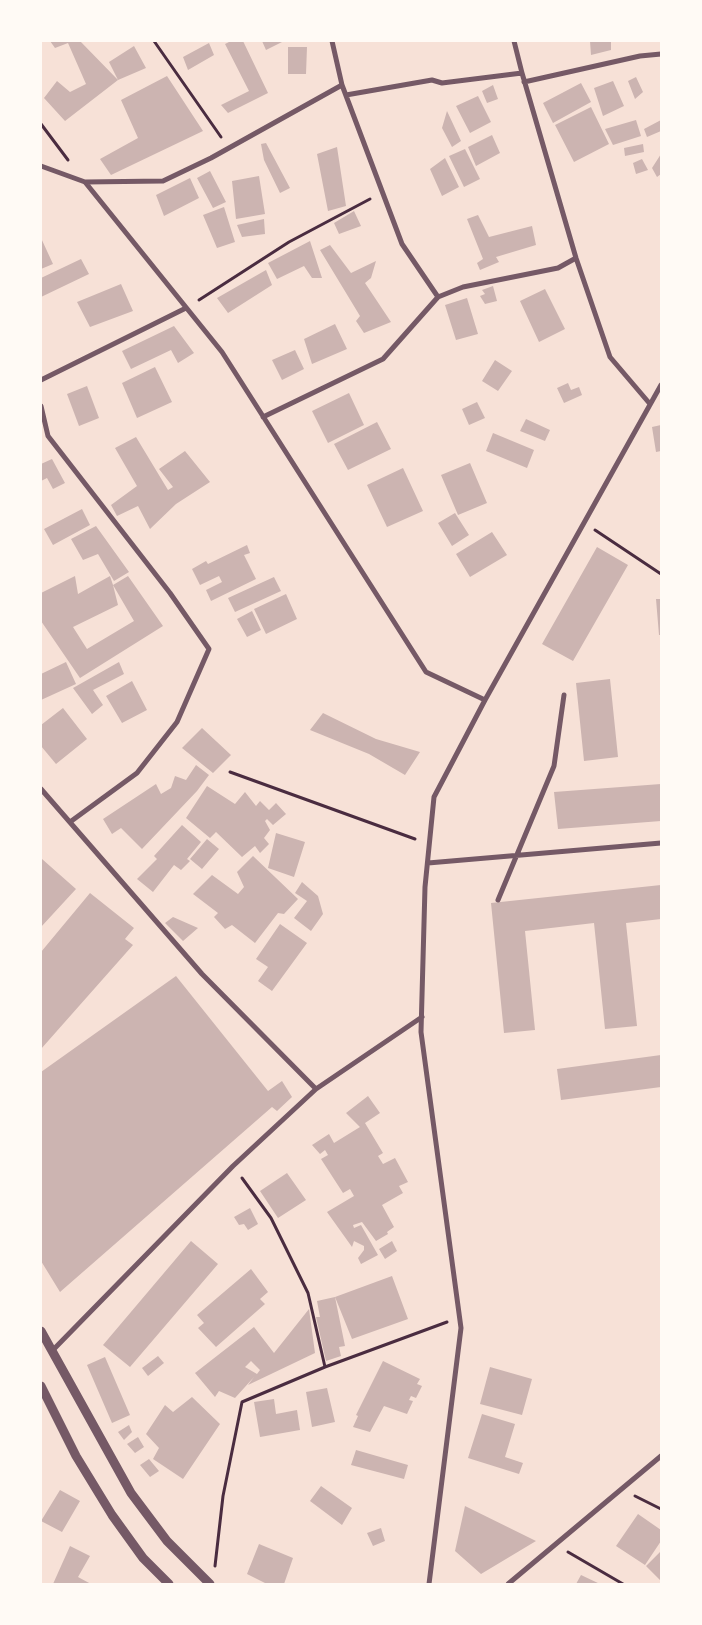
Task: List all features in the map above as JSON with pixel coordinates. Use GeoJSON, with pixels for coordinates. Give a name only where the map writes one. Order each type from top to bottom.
{"type":"FeatureCollection","features":[{"type":"Feature","properties":{"kind":"street"},"geometry":{"type":"LineString","coordinates":[[332,41],[342,85],[402,244],[438,297]]}},
{"type":"Feature","properties":{"kind":"street"},"geometry":{"type":"LineString","coordinates":[[514,41],[524,82],[576,258],[610,356],[650,404]]}},
{"type":"Feature","properties":{"kind":"street"},"geometry":{"type":"LineString","coordinates":[[524,82],[640,56],[661,54]]}},
{"type":"Feature","properties":{"kind":"street"},"geometry":{"type":"LineString","coordinates":[[346,95],[432,80],[442,83],[522,73]]}},
{"type":"Feature","properties":{"kind":"street"},"geometry":{"type":"LineString","coordinates":[[41,166],[85,182],[162,181],[228,148],[342,85]]}},
{"type":"Feature","properties":{"kind":"street"},"geometry":{"type":"LineString","coordinates":[[85,182],[222,352],[426,672],[485,700]]}},
{"type":"Feature","properties":{"kind":"street"},"geometry":{"type":"LineString","coordinates":[[263,417],[383,359],[438,297],[463,287],[558,268],[576,258]]}},
{"type":"Feature","properties":{"kind":"street"},"geometry":{"type":"LineString","coordinates":[[41,380],[186,308]]}},
{"type":"Feature","properties":{"kind":"street"},"geometry":{"type":"LineString","coordinates":[[429,1584],[460,1328],[421,1032],[429,844],[434,797],[485,700],[661,385]]}},
{"type":"Feature","properties":{"kind":"street"},"geometry":{"type":"LineString","coordinates":[[41,406],[48,436],[158,578],[209,649],[177,722],[137,774],[70,822]]}},
{"type":"Feature","properties":{"kind":"street"},"geometry":{"type":"LineString","coordinates":[[498,900],[554,766],[564,695]]}},
{"type":"Feature","properties":{"kind":"street"},"geometry":{"type":"LineString","coordinates":[[41,789],[202,974],[316,1090]]}},
{"type":"Feature","properties":{"kind":"street"},"geometry":{"type":"LineString","coordinates":[[428,863],[661,844]]}},
{"type":"Feature","properties":{"kind":"street"},"geometry":{"type":"LineString","coordinates":[[52,1351],[233,1166],[316,1090],[422,1017]]}},
{"type":"Feature","properties":{"kind":"street"},"geometry":{"type":"LineString","coordinates":[[41,1331],[131,1493],[166,1541],[210,1584]]}},
{"type":"Feature","properties":{"kind":"street"},"geometry":{"type":"LineString","coordinates":[[41,1386],[76,1456],[112,1515],[143,1558],[169,1584]]}},
{"type":"Feature","properties":{"kind":"street"},"geometry":{"type":"LineString","coordinates":[[508,1584],[661,1456]]}},
{"type":"Feature","properties":{"kind":"path"},"geometry":{"type":"LineString","coordinates":[[154,41],[228,148]]}},
{"type":"Feature","properties":{"kind":"path"},"geometry":{"type":"LineString","coordinates":[[41,124],[85,182]]}},
{"type":"Feature","properties":{"kind":"path"},"geometry":{"type":"LineString","coordinates":[[186,308],[289,242],[383,192]]}},
{"type":"Feature","properties":{"kind":"path"},"geometry":{"type":"LineString","coordinates":[[584,522],[661,574]]}},
{"type":"Feature","properties":{"kind":"path"},"geometry":{"type":"LineString","coordinates":[[230,772],[429,844]]}},
{"type":"Feature","properties":{"kind":"path"},"geometry":{"type":"LineString","coordinates":[[233,1166],[271,1218],[308,1293],[325,1367]]}},
{"type":"Feature","properties":{"kind":"path"},"geometry":{"type":"LineString","coordinates":[[214,1574],[223,1496],[242,1402],[325,1367],[459,1318]]}},
{"type":"Feature","properties":{"kind":"path"},"geometry":{"type":"LineString","coordinates":[[621,1489],[661,1509]]}},
{"type":"Feature","properties":{"kind":"path"},"geometry":{"type":"LineString","coordinates":[[554,1544],[623,1584]]}},
{"type":"Feature","properties":{"kind":"building"},"geometry":{"type":"Polygon","coordinates":[[[50,41],[80,41],[118,80],[65,121],[44,98],[57,81],[70,92],[86,84],[68,43],[55,48],[50,41]]]}},
{"type":"Feature","properties":{"kind":"building"},"geometry":{"type":"Polygon","coordinates":[[[231,41],[243,41],[268,93],[228,113],[221,105],[249,91],[225,44],[231,41]]]}},
{"type":"Feature","properties":{"kind":"building"},"geometry":{"type":"Polygon","coordinates":[[[262,41],[284,41],[266,50],[262,41]]]}},
{"type":"Feature","properties":{"kind":"building"},"geometry":{"type":"Polygon","coordinates":[[[590,41],[611,41],[611,50],[591,55],[590,41]]]}},
{"type":"Feature","properties":{"kind":"building"},"geometry":{"type":"Polygon","coordinates":[[[209,43],[214,55],[188,70],[183,57],[209,43]]]}},
{"type":"Feature","properties":{"kind":"building"},"geometry":{"type":"Polygon","coordinates":[[[134,46],[146,68],[118,80],[109,62],[134,46]]]}},
{"type":"Feature","properties":{"kind":"building"},"geometry":{"type":"Polygon","coordinates":[[[288,47],[307,47],[306,74],[288,74],[288,47]]]}},
{"type":"Feature","properties":{"kind":"building"},"geometry":{"type":"Polygon","coordinates":[[[167,76],[203,131],[111,175],[100,159],[138,138],[121,100],[167,76]]]}},
{"type":"Feature","properties":{"kind":"building"},"geometry":{"type":"Polygon","coordinates":[[[636,77],[643,92],[635,99],[628,81],[636,77]]]}},
{"type":"Feature","properties":{"kind":"building"},"geometry":{"type":"Polygon","coordinates":[[[613,81],[624,106],[603,116],[594,88],[613,81]]]}},
{"type":"Feature","properties":{"kind":"building"},"geometry":{"type":"Polygon","coordinates":[[[581,83],[591,102],[553,123],[543,103],[581,83]]]}},
{"type":"Feature","properties":{"kind":"building"},"geometry":{"type":"Polygon","coordinates":[[[493,85],[498,99],[487,103],[482,91],[493,85]]]}},
{"type":"Feature","properties":{"kind":"building"},"geometry":{"type":"Polygon","coordinates":[[[478,96],[491,122],[470,133],[456,106],[478,96]]]}},
{"type":"Feature","properties":{"kind":"building"},"geometry":{"type":"Polygon","coordinates":[[[591,107],[609,144],[574,162],[555,125],[591,107]]]}},
{"type":"Feature","properties":{"kind":"building"},"geometry":{"type":"Polygon","coordinates":[[[447,111],[461,141],[452,147],[442,128],[447,111]]]}},
{"type":"Feature","properties":{"kind":"building"},"geometry":{"type":"Polygon","coordinates":[[[636,120],[641,136],[613,145],[605,129],[636,120]]]}},
{"type":"Feature","properties":{"kind":"building"},"geometry":{"type":"Polygon","coordinates":[[[661,120],[661,131],[647,137],[644,129],[661,120]]]}},
{"type":"Feature","properties":{"kind":"building"},"geometry":{"type":"Polygon","coordinates":[[[492,135],[500,153],[476,166],[468,147],[492,135]]]}},
{"type":"Feature","properties":{"kind":"building"},"geometry":{"type":"Polygon","coordinates":[[[266,143],[290,188],[280,193],[264,160],[261,144],[266,143]]]}},
{"type":"Feature","properties":{"kind":"building"},"geometry":{"type":"Polygon","coordinates":[[[643,144],[644,152],[625,156],[624,148],[643,144]]]}},
{"type":"Feature","properties":{"kind":"building"},"geometry":{"type":"Polygon","coordinates":[[[337,147],[346,206],[328,211],[317,154],[337,147]]]}},
{"type":"Feature","properties":{"kind":"building"},"geometry":{"type":"Polygon","coordinates":[[[465,149],[480,179],[464,187],[449,156],[465,149]]]}},
{"type":"Feature","properties":{"kind":"building"},"geometry":{"type":"Polygon","coordinates":[[[661,154],[661,174],[657,177],[652,168],[661,154]]]}},
{"type":"Feature","properties":{"kind":"building"},"geometry":{"type":"Polygon","coordinates":[[[445,158],[459,187],[442,196],[430,169],[445,158]]]}},
{"type":"Feature","properties":{"kind":"building"},"geometry":{"type":"Polygon","coordinates":[[[642,159],[648,170],[636,174],[633,163],[642,159]]]}},
{"type":"Feature","properties":{"kind":"building"},"geometry":{"type":"Polygon","coordinates":[[[210,171],[226,202],[213,208],[197,178],[210,171]]]}},
{"type":"Feature","properties":{"kind":"building"},"geometry":{"type":"Polygon","coordinates":[[[259,176],[265,214],[236,219],[232,181],[259,176]]]}},
{"type":"Feature","properties":{"kind":"building"},"geometry":{"type":"Polygon","coordinates":[[[190,178],[199,198],[164,216],[156,195],[190,178]]]}},
{"type":"Feature","properties":{"kind":"building"},"geometry":{"type":"Polygon","coordinates":[[[224,207],[235,242],[217,248],[203,215],[224,207]]]}},
{"type":"Feature","properties":{"kind":"building"},"geometry":{"type":"Polygon","coordinates":[[[354,211],[361,226],[339,234],[334,223],[354,211]]]}},
{"type":"Feature","properties":{"kind":"building"},"geometry":{"type":"Polygon","coordinates":[[[478,215],[489,237],[532,226],[536,245],[496,257],[499,262],[480,270],[477,263],[483,259],[467,219],[478,215]]]}},
{"type":"Feature","properties":{"kind":"building"},"geometry":{"type":"Polygon","coordinates":[[[264,219],[265,234],[242,237],[237,225],[264,219]]]}},
{"type":"Feature","properties":{"kind":"building"},"geometry":{"type":"Polygon","coordinates":[[[41,238],[53,264],[41,269],[41,238]]]}},
{"type":"Feature","properties":{"kind":"building"},"geometry":{"type":"Polygon","coordinates":[[[310,241],[322,278],[312,278],[304,266],[277,279],[268,263],[310,241]]]}},
{"type":"Feature","properties":{"kind":"building"},"geometry":{"type":"Polygon","coordinates":[[[330,245],[351,273],[376,261],[371,278],[365,283],[391,322],[364,333],[356,321],[360,316],[320,250],[330,245]]]}},
{"type":"Feature","properties":{"kind":"building"},"geometry":{"type":"Polygon","coordinates":[[[81,259],[89,274],[41,297],[41,278],[81,259]]]}},
{"type":"Feature","properties":{"kind":"building"},"geometry":{"type":"Polygon","coordinates":[[[266,270],[272,285],[228,313],[217,298],[266,270]]]}},
{"type":"Feature","properties":{"kind":"building"},"geometry":{"type":"Polygon","coordinates":[[[121,284],[133,311],[90,327],[77,302],[121,284]]]}},
{"type":"Feature","properties":{"kind":"building"},"geometry":{"type":"Polygon","coordinates":[[[493,286],[497,301],[485,304],[480,296],[485,294],[482,290],[493,286]]]}},
{"type":"Feature","properties":{"kind":"building"},"geometry":{"type":"Polygon","coordinates":[[[545,289],[565,329],[539,342],[520,301],[545,289]]]}},
{"type":"Feature","properties":{"kind":"building"},"geometry":{"type":"Polygon","coordinates":[[[467,298],[478,334],[456,340],[445,305],[467,298]]]}},
{"type":"Feature","properties":{"kind":"building"},"geometry":{"type":"Polygon","coordinates":[[[335,324],[347,349],[312,364],[304,339],[335,324]]]}},
{"type":"Feature","properties":{"kind":"building"},"geometry":{"type":"Polygon","coordinates":[[[174,326],[194,353],[178,363],[171,350],[131,369],[122,351],[174,326]]]}},
{"type":"Feature","properties":{"kind":"building"},"geometry":{"type":"Polygon","coordinates":[[[295,350],[304,369],[282,380],[272,360],[295,350]]]}},
{"type":"Feature","properties":{"kind":"building"},"geometry":{"type":"Polygon","coordinates":[[[495,360],[512,371],[498,391],[482,381],[495,360]]]}},
{"type":"Feature","properties":{"kind":"building"},"geometry":{"type":"Polygon","coordinates":[[[155,367],[172,402],[137,418],[122,383],[155,367]]]}},
{"type":"Feature","properties":{"kind":"building"},"geometry":{"type":"Polygon","coordinates":[[[568,383],[571,390],[579,387],[582,395],[564,403],[557,388],[568,383]]]}},
{"type":"Feature","properties":{"kind":"building"},"geometry":{"type":"Polygon","coordinates":[[[87,386],[99,418],[79,426],[67,394],[87,386]]]}},
{"type":"Feature","properties":{"kind":"building"},"geometry":{"type":"Polygon","coordinates":[[[349,393],[364,425],[328,443],[312,411],[349,393]]]}},
{"type":"Feature","properties":{"kind":"building"},"geometry":{"type":"Polygon","coordinates":[[[477,402],[485,418],[469,425],[462,409],[477,402]]]}},
{"type":"Feature","properties":{"kind":"building"},"geometry":{"type":"Polygon","coordinates":[[[526,419],[550,430],[545,441],[520,431],[526,419]]]}},
{"type":"Feature","properties":{"kind":"building"},"geometry":{"type":"Polygon","coordinates":[[[377,422],[391,449],[348,470],[334,444],[377,422]]]}},
{"type":"Feature","properties":{"kind":"building"},"geometry":{"type":"Polygon","coordinates":[[[661,425],[661,451],[656,452],[652,427],[661,425]]]}},
{"type":"Feature","properties":{"kind":"building"},"geometry":{"type":"Polygon","coordinates":[[[493,433],[534,450],[527,468],[486,451],[493,433]]]}},
{"type":"Feature","properties":{"kind":"building"},"geometry":{"type":"Polygon","coordinates":[[[136,437],[168,490],[173,487],[159,469],[185,451],[210,482],[176,504],[150,529],[138,506],[117,516],[111,505],[137,486],[115,448],[136,437]]]}},
{"type":"Feature","properties":{"kind":"building"},"geometry":{"type":"Polygon","coordinates":[[[52,459],[65,483],[53,489],[47,478],[41,481],[41,464],[52,459]]]}},
{"type":"Feature","properties":{"kind":"building"},"geometry":{"type":"Polygon","coordinates":[[[470,463],[487,503],[458,515],[441,475],[470,463]]]}},
{"type":"Feature","properties":{"kind":"building"},"geometry":{"type":"Polygon","coordinates":[[[403,468],[423,511],[387,527],[367,485],[403,468]]]}},
{"type":"Feature","properties":{"kind":"building"},"geometry":{"type":"Polygon","coordinates":[[[82,509],[90,525],[53,545],[44,529],[82,509]]]}},
{"type":"Feature","properties":{"kind":"building"},"geometry":{"type":"Polygon","coordinates":[[[455,513],[469,535],[452,546],[438,523],[455,513]]]}},
{"type":"Feature","properties":{"kind":"building"},"geometry":{"type":"Polygon","coordinates":[[[96,526],[129,572],[114,581],[98,554],[83,560],[71,539],[96,526]]]}},
{"type":"Feature","properties":{"kind":"building"},"geometry":{"type":"Polygon","coordinates":[[[492,532],[507,555],[470,577],[456,554],[492,532]]]}},
{"type":"Feature","properties":{"kind":"building"},"geometry":{"type":"Polygon","coordinates":[[[247,545],[250,553],[244,555],[256,579],[211,601],[206,590],[222,582],[219,576],[200,585],[192,569],[206,561],[208,564],[247,545]]]}},
{"type":"Feature","properties":{"kind":"building"},"geometry":{"type":"Polygon","coordinates":[[[597,547],[628,565],[573,661],[542,644],[597,547]]]}},
{"type":"Feature","properties":{"kind":"building"},"geometry":{"type":"Polygon","coordinates":[[[75,576],[78,594],[110,576],[113,585],[128,576],[163,626],[80,678],[41,621],[41,593],[75,576]],[[113,585],[118,605],[73,627],[87,649],[134,621],[113,585]]]}},
{"type":"Feature","properties":{"kind":"building"},"geometry":{"type":"Polygon","coordinates":[[[274,577],[281,591],[235,612],[228,598],[274,577]]]}},
{"type":"Feature","properties":{"kind":"building"},"geometry":{"type":"Polygon","coordinates":[[[286,594],[297,619],[266,634],[254,609],[286,594]]]}},
{"type":"Feature","properties":{"kind":"building"},"geometry":{"type":"Polygon","coordinates":[[[656,599],[661,599],[661,635],[659,635],[656,599]]]}},
{"type":"Feature","properties":{"kind":"building"},"geometry":{"type":"Polygon","coordinates":[[[252,611],[261,630],[247,637],[237,619],[252,611]]]}},
{"type":"Feature","properties":{"kind":"building"},"geometry":{"type":"Polygon","coordinates":[[[66,662],[76,684],[41,700],[41,674],[66,662]]]}},
{"type":"Feature","properties":{"kind":"building"},"geometry":{"type":"Polygon","coordinates":[[[119,662],[124,674],[93,690],[103,705],[92,714],[73,688],[119,662]]]}},
{"type":"Feature","properties":{"kind":"building"},"geometry":{"type":"Polygon","coordinates":[[[610,679],[618,757],[584,761],[576,683],[610,679]]]}},
{"type":"Feature","properties":{"kind":"building"},"geometry":{"type":"Polygon","coordinates":[[[132,681],[147,710],[122,723],[106,696],[132,681]]]}},
{"type":"Feature","properties":{"kind":"building"},"geometry":{"type":"Polygon","coordinates":[[[63,708],[87,739],[56,764],[41,746],[41,725],[63,708]]]}},
{"type":"Feature","properties":{"kind":"building"},"geometry":{"type":"Polygon","coordinates":[[[323,713],[376,739],[420,752],[405,775],[369,754],[310,730],[323,713]]]}},
{"type":"Feature","properties":{"kind":"building"},"geometry":{"type":"Polygon","coordinates":[[[202,728],[231,755],[213,773],[182,748],[202,728]]]}},
{"type":"Feature","properties":{"kind":"building"},"geometry":{"type":"Polygon","coordinates":[[[196,765],[209,775],[197,791],[142,849],[121,828],[112,834],[103,819],[156,784],[161,794],[171,788],[175,776],[186,780],[196,765]]]}},
{"type":"Feature","properties":{"kind":"building"},"geometry":{"type":"Polygon","coordinates":[[[661,784],[661,821],[558,829],[554,792],[661,784]]]}},
{"type":"Feature","properties":{"kind":"building"},"geometry":{"type":"Polygon","coordinates":[[[207,786],[235,804],[245,792],[256,806],[260,801],[269,810],[276,803],[286,814],[273,825],[267,819],[265,821],[270,830],[264,838],[269,844],[260,853],[255,846],[242,857],[216,832],[210,838],[186,818],[207,786]]]}},
{"type":"Feature","properties":{"kind":"building"},"geometry":{"type":"Polygon","coordinates":[[[182,825],[201,842],[187,859],[190,861],[181,870],[174,865],[153,892],[137,879],[157,859],[154,856],[182,825]]]}},
{"type":"Feature","properties":{"kind":"building"},"geometry":{"type":"Polygon","coordinates":[[[276,833],[305,842],[294,877],[268,868],[276,833]]]}},
{"type":"Feature","properties":{"kind":"building"},"geometry":{"type":"Polygon","coordinates":[[[207,839],[219,849],[202,869],[190,859],[207,839]]]}},
{"type":"Feature","properties":{"kind":"building"},"geometry":{"type":"Polygon","coordinates":[[[253,856],[298,899],[284,914],[278,913],[255,943],[232,925],[225,929],[214,917],[218,913],[193,894],[212,875],[238,894],[244,887],[237,872],[253,856]]]}},
{"type":"Feature","properties":{"kind":"building"},"geometry":{"type":"Polygon","coordinates":[[[41,860],[76,889],[41,927],[41,860]]]}},
{"type":"Feature","properties":{"kind":"building"},"geometry":{"type":"Polygon","coordinates":[[[302,882],[318,896],[323,914],[311,931],[294,918],[307,901],[295,893],[302,882]]]}},
{"type":"Feature","properties":{"kind":"building"},"geometry":{"type":"Polygon","coordinates":[[[661,885],[661,919],[626,923],[637,1026],[605,1029],[594,923],[525,931],[535,1030],[504,1033],[491,903],[661,885]]]}},
{"type":"Feature","properties":{"kind":"building"},"geometry":{"type":"Polygon","coordinates":[[[90,893],[134,928],[125,939],[133,945],[41,1049],[41,952],[90,893]]]}},
{"type":"Feature","properties":{"kind":"building"},"geometry":{"type":"Polygon","coordinates":[[[173,917],[198,928],[183,941],[165,923],[173,917]]]}},
{"type":"Feature","properties":{"kind":"building"},"geometry":{"type":"Polygon","coordinates":[[[280,924],[307,943],[272,991],[258,981],[268,967],[256,959],[280,924]]]}},
{"type":"Feature","properties":{"kind":"building"},"geometry":{"type":"Polygon","coordinates":[[[176,976],[268,1091],[282,1081],[292,1097],[277,1111],[272,1107],[60,1292],[41,1261],[41,1072],[176,976]]]}},
{"type":"Feature","properties":{"kind":"building"},"geometry":{"type":"Polygon","coordinates":[[[661,1055],[661,1087],[561,1100],[557,1069],[661,1055]]]}},
{"type":"Feature","properties":{"kind":"building"},"geometry":{"type":"Polygon","coordinates":[[[368,1096],[380,1113],[365,1123],[383,1153],[378,1156],[383,1164],[395,1158],[408,1182],[399,1186],[403,1193],[382,1205],[394,1227],[387,1232],[388,1234],[376,1241],[362,1222],[353,1225],[354,1228],[361,1225],[378,1255],[361,1264],[358,1258],[364,1250],[364,1246],[354,1241],[352,1247],[327,1212],[354,1196],[350,1189],[343,1193],[321,1159],[328,1155],[325,1150],[320,1154],[312,1145],[329,1134],[334,1143],[360,1127],[346,1113],[368,1096]]]}},
{"type":"Feature","properties":{"kind":"building"},"geometry":{"type":"Polygon","coordinates":[[[287,1173],[306,1200],[278,1218],[260,1191],[287,1173]]]}},
{"type":"Feature","properties":{"kind":"building"},"geometry":{"type":"Polygon","coordinates":[[[250,1208],[258,1224],[248,1230],[244,1224],[239,1225],[234,1217],[250,1208]]]}},
{"type":"Feature","properties":{"kind":"building"},"geometry":{"type":"Polygon","coordinates":[[[191,1241],[218,1264],[130,1367],[103,1345],[191,1241]]]}},
{"type":"Feature","properties":{"kind":"building"},"geometry":{"type":"Polygon","coordinates":[[[392,1241],[397,1251],[385,1259],[379,1249],[392,1241]]]}},
{"type":"Feature","properties":{"kind":"building"},"geometry":{"type":"Polygon","coordinates":[[[251,1269],[268,1292],[260,1299],[265,1304],[216,1347],[198,1328],[204,1323],[197,1315],[251,1269]]]}},
{"type":"Feature","properties":{"kind":"building"},"geometry":{"type":"Polygon","coordinates":[[[392,1276],[408,1319],[352,1339],[335,1297],[392,1276]]]}},
{"type":"Feature","properties":{"kind":"building"},"geometry":{"type":"Polygon","coordinates":[[[335,1297],[345,1346],[339,1347],[341,1356],[326,1361],[316,1317],[320,1317],[317,1301],[335,1297]]]}},
{"type":"Feature","properties":{"kind":"building"},"geometry":{"type":"Polygon","coordinates":[[[309,1309],[315,1353],[248,1385],[254,1377],[235,1398],[219,1391],[215,1397],[195,1373],[254,1327],[274,1353],[309,1309]],[[251,1361],[245,1367],[257,1374],[260,1370],[251,1361]]]}},
{"type":"Feature","properties":{"kind":"building"},"geometry":{"type":"Polygon","coordinates":[[[158,1356],[164,1363],[148,1376],[142,1368],[158,1356]]]}},
{"type":"Feature","properties":{"kind":"building"},"geometry":{"type":"Polygon","coordinates":[[[105,1357],[130,1415],[112,1423],[87,1365],[105,1357]]]}},
{"type":"Feature","properties":{"kind":"building"},"geometry":{"type":"Polygon","coordinates":[[[383,1361],[420,1379],[417,1384],[422,1386],[416,1398],[411,1396],[409,1400],[413,1401],[407,1414],[384,1406],[370,1432],[353,1427],[358,1416],[356,1415],[383,1361]]]}},
{"type":"Feature","properties":{"kind":"building"},"geometry":{"type":"Polygon","coordinates":[[[490,1367],[532,1379],[522,1415],[480,1404],[490,1367]]]}},
{"type":"Feature","properties":{"kind":"building"},"geometry":{"type":"Polygon","coordinates":[[[327,1388],[335,1422],[312,1427],[306,1392],[327,1388]]]}},
{"type":"Feature","properties":{"kind":"building"},"geometry":{"type":"Polygon","coordinates":[[[192,1397],[220,1424],[183,1479],[153,1459],[159,1448],[146,1434],[165,1405],[173,1412],[192,1397]]]}},
{"type":"Feature","properties":{"kind":"building"},"geometry":{"type":"Polygon","coordinates":[[[274,1399],[276,1414],[297,1410],[300,1430],[260,1437],[254,1402],[274,1399]]]}},
{"type":"Feature","properties":{"kind":"building"},"geometry":{"type":"Polygon","coordinates":[[[482,1414],[515,1424],[505,1457],[523,1463],[519,1474],[468,1458],[482,1414]]]}},
{"type":"Feature","properties":{"kind":"building"},"geometry":{"type":"Polygon","coordinates":[[[129,1425],[132,1432],[124,1440],[118,1432],[129,1425]]]}},
{"type":"Feature","properties":{"kind":"building"},"geometry":{"type":"Polygon","coordinates":[[[138,1437],[144,1447],[135,1453],[127,1444],[138,1437]]]}},
{"type":"Feature","properties":{"kind":"building"},"geometry":{"type":"Polygon","coordinates":[[[356,1450],[408,1465],[404,1479],[351,1465],[356,1450]]]}},
{"type":"Feature","properties":{"kind":"building"},"geometry":{"type":"Polygon","coordinates":[[[149,1459],[159,1471],[150,1477],[140,1465],[149,1459]]]}},
{"type":"Feature","properties":{"kind":"building"},"geometry":{"type":"Polygon","coordinates":[[[321,1486],[352,1508],[342,1525],[310,1501],[321,1486]]]}},
{"type":"Feature","properties":{"kind":"building"},"geometry":{"type":"Polygon","coordinates":[[[60,1490],[80,1501],[62,1532],[41,1521],[60,1490]]]}},
{"type":"Feature","properties":{"kind":"building"},"geometry":{"type":"Polygon","coordinates":[[[465,1506],[536,1541],[481,1574],[455,1551],[465,1506]]]}},
{"type":"Feature","properties":{"kind":"building"},"geometry":{"type":"Polygon","coordinates":[[[638,1514],[661,1530],[661,1541],[645,1565],[616,1546],[638,1514]]]}},
{"type":"Feature","properties":{"kind":"building"},"geometry":{"type":"Polygon","coordinates":[[[381,1528],[385,1541],[373,1546],[367,1533],[381,1528]]]}},
{"type":"Feature","properties":{"kind":"building"},"geometry":{"type":"Polygon","coordinates":[[[259,1544],[293,1558],[284,1584],[267,1584],[247,1574],[259,1544]]]}},
{"type":"Feature","properties":{"kind":"building"},"geometry":{"type":"Polygon","coordinates":[[[70,1546],[90,1556],[78,1577],[91,1584],[53,1584],[70,1546]]]}},
{"type":"Feature","properties":{"kind":"building"},"geometry":{"type":"Polygon","coordinates":[[[661,1551],[661,1581],[646,1566],[661,1551]]]}},
{"type":"Feature","properties":{"kind":"building"},"geometry":{"type":"Polygon","coordinates":[[[581,1575],[600,1584],[576,1584],[581,1575]]]}}]}
